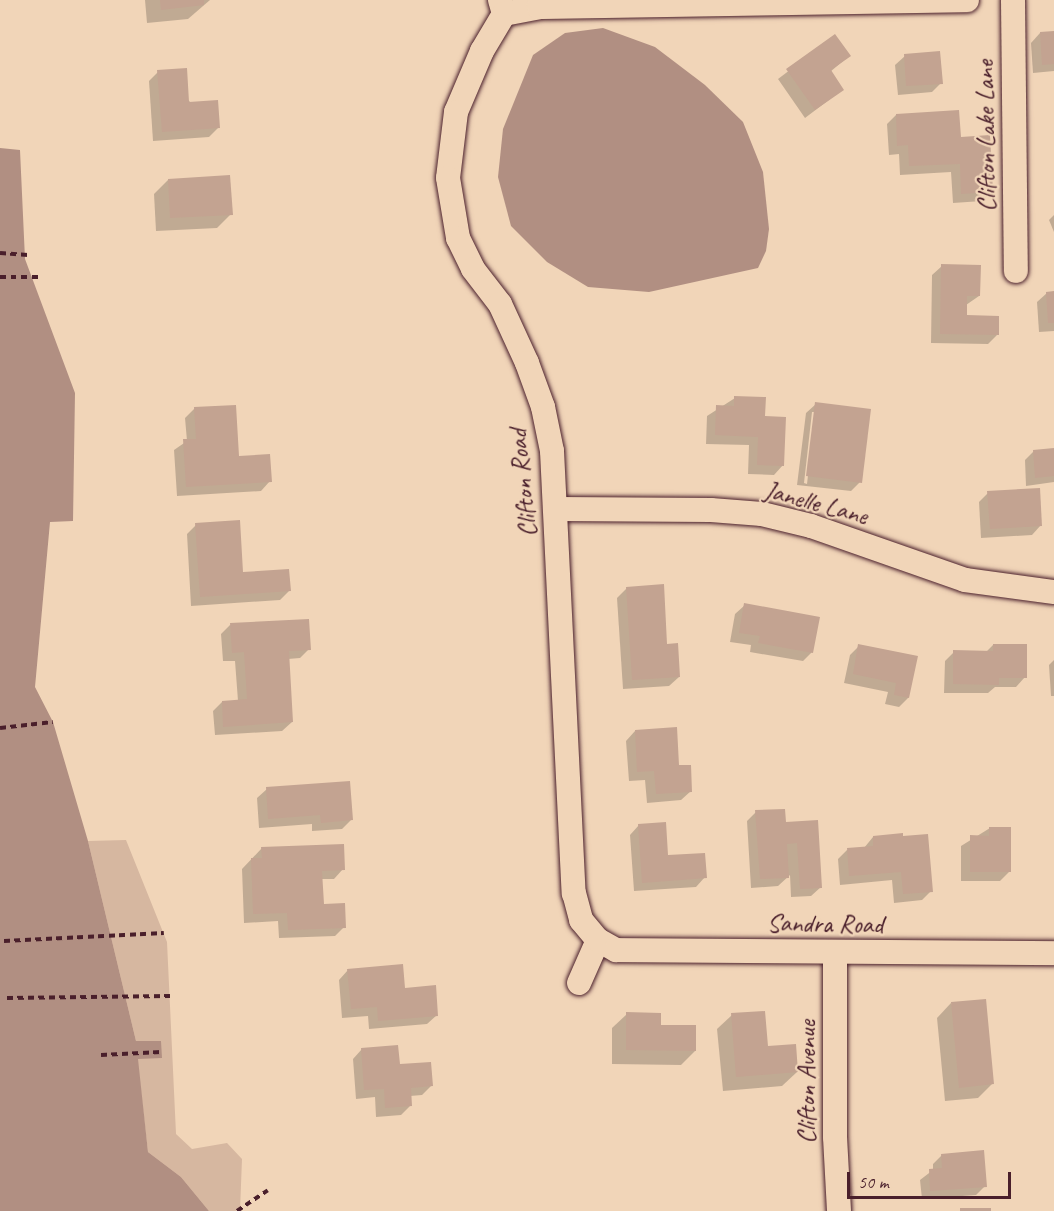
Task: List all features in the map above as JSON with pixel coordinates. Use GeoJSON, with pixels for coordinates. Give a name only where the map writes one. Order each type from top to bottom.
{"type":"FeatureCollection","features":[{"type":"Feature","properties":{"kind":"street"},"geometry":{"type":"LineString","coordinates":[[502,7],[967,0]]}},
{"type":"Feature","properties":{"kind":"street","name":"Clifton Lake Lane"},"geometry":{"type":"LineString","coordinates":[[1013,0],[1016,271]]}},
{"type":"Feature","properties":{"kind":"street","name":"Clifton Road"},"geometry":{"type":"LineString","coordinates":[[502,7],[456,112],[448,178],[458,238],[473,268],[500,304],[543,407],[557,509],[574,892],[580,920],[598,940]]}},
{"type":"Feature","properties":{"kind":"street","name":"Janelle Lane"},"geometry":{"type":"LineString","coordinates":[[557,509],[711,510],[762,514],[811,526],[965,580],[1054,591]]}},
{"type":"Feature","properties":{"kind":"street"},"geometry":{"type":"LineString","coordinates":[[579,983],[598,940]]}},
{"type":"Feature","properties":{"kind":"street","name":"Sandra Road"},"geometry":{"type":"LineString","coordinates":[[598,940],[616,950],[1054,953]]}},
{"type":"Feature","properties":{"kind":"street","name":"Clifton Avenue"},"geometry":{"type":"LineString","coordinates":[[835,953],[834,1137],[839,1211]]}},
{"type":"Feature","properties":{"kind":"path"},"geometry":{"type":"LineString","coordinates":[[0,253],[28,255]]}},
{"type":"Feature","properties":{"kind":"path"},"geometry":{"type":"LineString","coordinates":[[0,277],[39,277]]}},
{"type":"Feature","properties":{"kind":"path"},"geometry":{"type":"LineString","coordinates":[[0,728],[53,722]]}},
{"type":"Feature","properties":{"kind":"path"},"geometry":{"type":"LineString","coordinates":[[4,941],[164,933]]}},
{"type":"Feature","properties":{"kind":"path"},"geometry":{"type":"LineString","coordinates":[[7,998],[170,996]]}},
{"type":"Feature","properties":{"kind":"path"},"geometry":{"type":"LineString","coordinates":[[101,1055],[161,1052]]}},
{"type":"Feature","properties":{"kind":"path"},"geometry":{"type":"LineString","coordinates":[[237,1211],[268,1190]]}},
{"type":"Feature","properties":{"kind":"shaded area"},"geometry":{"type":"Polygon","coordinates":[[[603,28],[655,47],[705,85],[743,122],[763,172],[769,229],[766,251],[758,268],[649,292],[588,287],[547,262],[511,226],[498,177],[503,129],[533,55],[565,33],[603,28]]]}},
{"type":"Feature","properties":{"kind":"shaded area"},"geometry":{"type":"Polygon","coordinates":[[[0,148],[20,150],[25,259],[75,393],[73,521],[50,522],[35,687],[53,722],[88,841],[136,1041],[161,1041],[162,1058],[138,1059],[148,1152],[181,1177],[209,1211],[0,1211],[0,148]]]}},
{"type":"Feature","properties":{"kind":"shaded area"},"geometry":{"type":"Polygon","coordinates":[[[126,840],[167,942],[176,1134],[192,1149],[227,1143],[242,1159],[240,1211],[209,1211],[181,1177],[148,1152],[137,1058],[161,1041],[136,1041],[88,841],[126,840]]]}},
{"type":"Feature","properties":{"kind":"building"},"geometry":{"type":"Polygon","coordinates":[[[160,0],[204,0],[204,5],[161,10],[160,0]]]}},
{"type":"Feature","properties":{"kind":"building"},"geometry":{"type":"Polygon","coordinates":[[[1054,31],[1054,64],[1042,65],[1040,32],[1054,31]]]}},
{"type":"Feature","properties":{"kind":"building"},"geometry":{"type":"Polygon","coordinates":[[[835,34],[851,56],[831,70],[844,90],[815,110],[786,69],[835,34]]]}},
{"type":"Feature","properties":{"kind":"building"},"geometry":{"type":"Polygon","coordinates":[[[940,51],[943,84],[906,86],[904,54],[940,51]]]}},
{"type":"Feature","properties":{"kind":"building"},"geometry":{"type":"Polygon","coordinates":[[[187,68],[189,102],[218,100],[220,128],[162,132],[157,70],[187,68]]]}},
{"type":"Feature","properties":{"kind":"building"},"geometry":{"type":"Polygon","coordinates":[[[959,110],[961,137],[990,135],[993,192],[961,194],[960,164],[909,166],[908,145],[897,146],[896,114],[959,110]]]}},
{"type":"Feature","properties":{"kind":"building"},"geometry":{"type":"Polygon","coordinates":[[[230,175],[233,215],[170,218],[168,179],[230,175]]]}},
{"type":"Feature","properties":{"kind":"building"},"geometry":{"type":"Polygon","coordinates":[[[941,264],[981,265],[980,296],[967,296],[967,315],[999,316],[999,335],[940,334],[941,264]]]}},
{"type":"Feature","properties":{"kind":"building"},"geometry":{"type":"Polygon","coordinates":[[[1054,291],[1054,323],[1048,323],[1046,292],[1054,291]]]}},
{"type":"Feature","properties":{"kind":"building"},"geometry":{"type":"Polygon","coordinates":[[[734,396],[766,397],[765,416],[786,417],[784,466],[757,465],[758,437],[715,435],[716,405],[734,406],[734,396]]]}},
{"type":"Feature","properties":{"kind":"building"},"geometry":{"type":"Polygon","coordinates":[[[815,402],[871,409],[862,483],[806,476],[815,402]]]}},
{"type":"Feature","properties":{"kind":"building"},"geometry":{"type":"Polygon","coordinates":[[[236,405],[239,456],[270,454],[272,482],[186,487],[183,439],[196,439],[194,407],[236,405]]]}},
{"type":"Feature","properties":{"kind":"building"},"geometry":{"type":"Polygon","coordinates":[[[1054,448],[1054,476],[1035,478],[1033,450],[1054,448]]]}},
{"type":"Feature","properties":{"kind":"building"},"geometry":{"type":"Polygon","coordinates":[[[1040,488],[1042,526],[990,529],[987,491],[1040,488]]]}},
{"type":"Feature","properties":{"kind":"building"},"geometry":{"type":"Polygon","coordinates":[[[240,520],[243,572],[289,569],[291,591],[200,597],[195,523],[240,520]]]}},
{"type":"Feature","properties":{"kind":"building"},"geometry":{"type":"Polygon","coordinates":[[[664,584],[667,644],[678,643],[680,677],[632,680],[626,587],[664,584]]]}},
{"type":"Feature","properties":{"kind":"building"},"geometry":{"type":"Polygon","coordinates":[[[744,603],[820,617],[813,653],[758,643],[760,636],[739,633],[744,603]]]}},
{"type":"Feature","properties":{"kind":"building"},"geometry":{"type":"Polygon","coordinates":[[[309,619],[311,650],[289,651],[293,722],[223,727],[222,701],[247,699],[244,652],[232,653],[230,623],[309,619]]]}},
{"type":"Feature","properties":{"kind":"building"},"geometry":{"type":"Polygon","coordinates":[[[858,644],[918,656],[909,698],[894,695],[896,683],[853,674],[858,644]]]}},
{"type":"Feature","properties":{"kind":"building"},"geometry":{"type":"Polygon","coordinates":[[[993,644],[1027,644],[1027,678],[999,678],[999,685],[953,684],[953,650],[993,651],[993,644]]]}},
{"type":"Feature","properties":{"kind":"building"},"geometry":{"type":"Polygon","coordinates":[[[677,727],[679,765],[691,765],[692,792],[656,794],[654,771],[637,772],[635,730],[677,727]]]}},
{"type":"Feature","properties":{"kind":"building"},"geometry":{"type":"Polygon","coordinates":[[[350,781],[353,820],[321,823],[320,815],[268,819],[266,787],[350,781]]]}},
{"type":"Feature","properties":{"kind":"building"},"geometry":{"type":"Polygon","coordinates":[[[785,809],[786,822],[818,820],[822,888],[800,889],[797,843],[787,844],[789,878],[760,879],[755,810],[785,809]]]}},
{"type":"Feature","properties":{"kind":"building"},"geometry":{"type":"Polygon","coordinates":[[[666,822],[668,855],[705,853],[707,878],[642,883],[638,824],[666,822]]]}},
{"type":"Feature","properties":{"kind":"building"},"geometry":{"type":"Polygon","coordinates":[[[989,827],[1011,827],[1011,872],[970,872],[970,835],[989,836],[989,827]]]}},
{"type":"Feature","properties":{"kind":"building"},"geometry":{"type":"Polygon","coordinates":[[[903,833],[903,836],[928,834],[933,892],[903,894],[901,872],[849,876],[847,848],[873,846],[873,836],[903,833]]]}},
{"type":"Feature","properties":{"kind":"building"},"geometry":{"type":"Polygon","coordinates":[[[344,844],[345,870],[322,871],[324,904],[345,903],[346,928],[288,930],[287,913],[253,914],[251,858],[262,858],[261,847],[344,844]]]}},
{"type":"Feature","properties":{"kind":"building"},"geometry":{"type":"Polygon","coordinates":[[[403,964],[405,988],[436,985],[438,1016],[378,1021],[377,1007],[351,1009],[347,969],[403,964]]]}},
{"type":"Feature","properties":{"kind":"building"},"geometry":{"type":"Polygon","coordinates":[[[986,999],[994,1084],[959,1088],[951,1002],[986,999]]]}},
{"type":"Feature","properties":{"kind":"building"},"geometry":{"type":"Polygon","coordinates":[[[765,1011],[768,1046],[796,1044],[798,1072],[736,1077],[731,1013],[765,1011]]]}},
{"type":"Feature","properties":{"kind":"building"},"geometry":{"type":"Polygon","coordinates":[[[626,1012],[661,1013],[661,1025],[696,1025],[696,1051],[626,1050],[626,1012]]]}},
{"type":"Feature","properties":{"kind":"building"},"geometry":{"type":"Polygon","coordinates":[[[398,1045],[400,1064],[431,1062],[433,1086],[411,1088],[412,1106],[385,1108],[384,1089],[364,1090],[361,1048],[398,1045]]]}},
{"type":"Feature","properties":{"kind":"building"},"geometry":{"type":"Polygon","coordinates":[[[984,1150],[987,1187],[930,1191],[929,1169],[942,1168],[941,1154],[984,1150]]]}},
{"type":"Feature","properties":{"kind":"building"},"geometry":{"type":"Polygon","coordinates":[[[960,1208],[991,1208],[991,1211],[960,1211],[960,1208]]]}}]}
